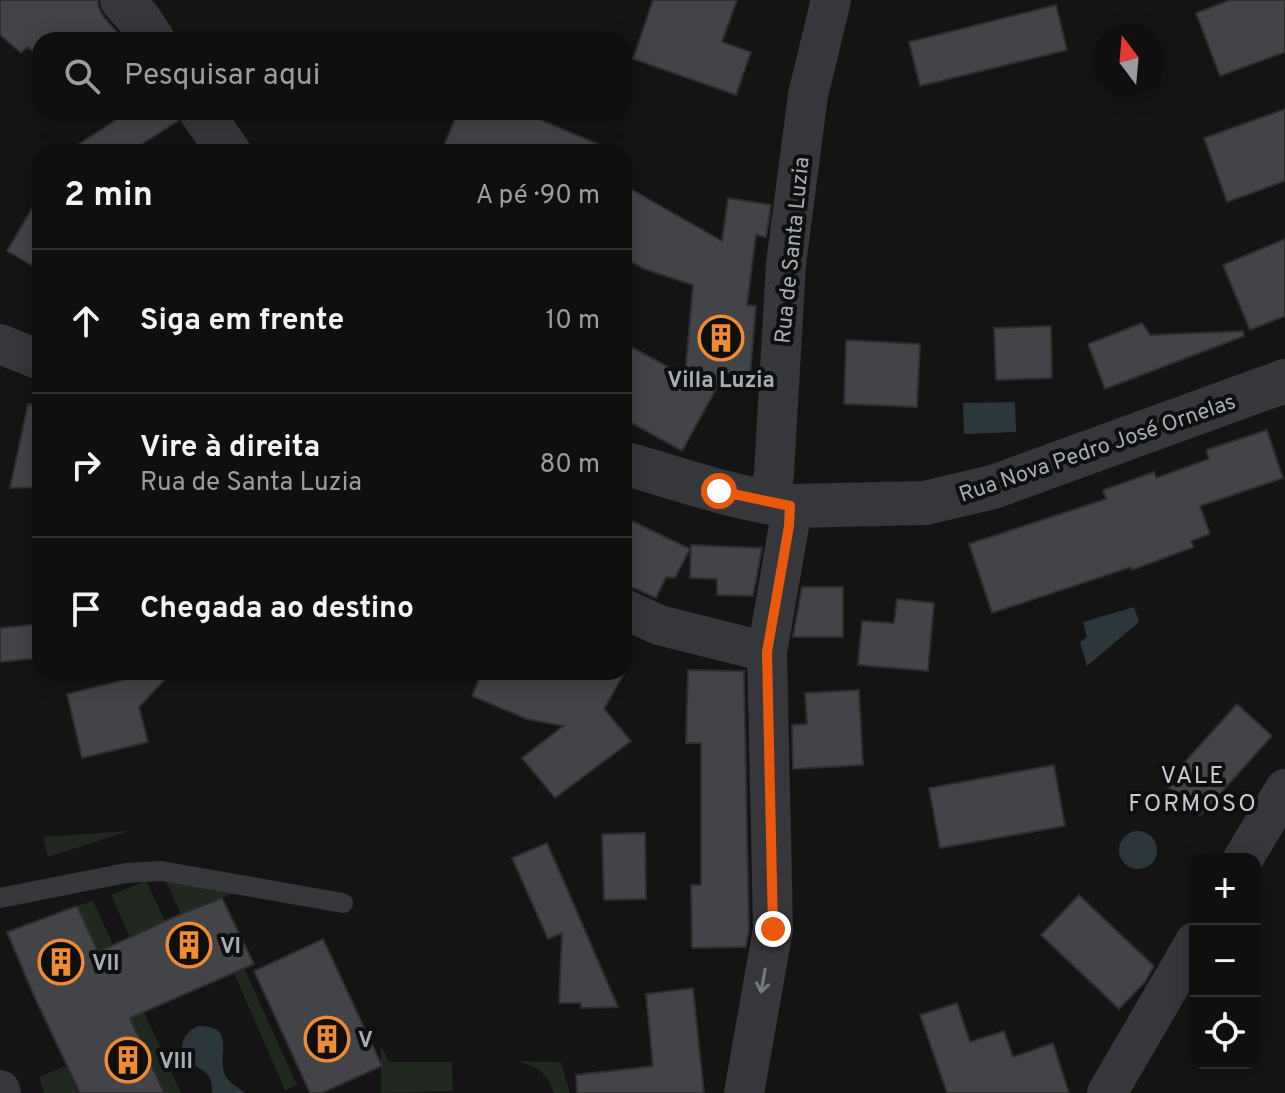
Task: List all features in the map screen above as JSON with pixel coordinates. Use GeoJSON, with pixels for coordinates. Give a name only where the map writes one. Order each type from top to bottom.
{"type":"FeatureCollection","features":[{"type":"Feature","properties":{"kind":"street"},"geometry":{"type":"LineString","coordinates":[[122,0],[148,32]]}},
{"type":"Feature","properties":{"kind":"street","name":"Rua de Santa Luzia"},"geometry":{"type":"LineString","coordinates":[[744,1093],[773,929],[767,652],[789,526],[780,504],[774,473],[786,264],[808,95],[831,0]]}},
{"type":"Feature","properties":{"kind":"street"},"geometry":{"type":"LineString","coordinates":[[207,120],[223,144]]}},
{"type":"Feature","properties":{"kind":"street"},"geometry":{"type":"LineString","coordinates":[[0,344],[32,357]]}},
{"type":"Feature","properties":{"kind":"street","name":"Rua Nova Pedro José Ornelas"},"geometry":{"type":"LineString","coordinates":[[632,465],[719,491],[780,504],[925,503],[993,487],[1285,381]]}},
{"type":"Feature","properties":{"kind":"street"},"geometry":{"type":"LineString","coordinates":[[632,613],[659,625],[767,652]]}},
{"type":"Feature","properties":{"kind":"street"},"geometry":{"type":"LineString","coordinates":[[1247,853],[1285,789]]}},
{"type":"Feature","properties":{"kind":"street"},"geometry":{"type":"LineString","coordinates":[[1107,1093],[1189,952]]}},
{"type":"Feature","properties":{"kind":"lane"},"geometry":{"type":"LineString","coordinates":[[0,898],[114,875],[161,871],[343,903]]}},
{"type":"Feature","properties":{"kind":"shaded area"},"geometry":{"type":"Polygon","coordinates":[[[1015,402],[1016,432],[964,434],[963,403],[1015,402]]]}},
{"type":"Feature","properties":{"kind":"shaded area"},"geometry":{"type":"Polygon","coordinates":[[[1134,607],[1139,622],[1087,666],[1080,642],[1087,637],[1083,622],[1134,607]]]}},
{"type":"Feature","properties":{"kind":"shaded area"},"geometry":{"type":"Polygon","coordinates":[[[129,831],[48,857],[43,837],[129,831]]]}},
{"type":"Feature","properties":{"kind":"shaded area"},"geometry":{"type":"Polygon","coordinates":[[[1138,831],[1152,836],[1157,850],[1152,864],[1138,869],[1124,864],[1119,850],[1124,836],[1138,831]]]}},
{"type":"Feature","properties":{"kind":"shaded area"},"geometry":{"type":"Polygon","coordinates":[[[165,879],[241,890],[181,914],[165,879]]]}},
{"type":"Feature","properties":{"kind":"shaded area"},"geometry":{"type":"Polygon","coordinates":[[[146,881],[165,921],[130,937],[111,895],[146,881]]]}},
{"type":"Feature","properties":{"kind":"shaded area"},"geometry":{"type":"Polygon","coordinates":[[[93,901],[181,1093],[162,1093],[77,906],[93,901]]]}},
{"type":"Feature","properties":{"kind":"shaded area"},"geometry":{"type":"Polygon","coordinates":[[[244,968],[297,1085],[285,1090],[234,973],[244,968]]]}},
{"type":"Feature","properties":{"kind":"shaded area"},"geometry":{"type":"Polygon","coordinates":[[[198,1026],[210,1027],[222,1036],[225,1075],[245,1093],[212,1093],[209,1076],[185,1058],[182,1048],[185,1037],[198,1026]]]}},
{"type":"Feature","properties":{"kind":"shaded area"},"geometry":{"type":"Polygon","coordinates":[[[381,1046],[389,1062],[452,1062],[453,1091],[381,1093],[381,1046]]]}},
{"type":"Feature","properties":{"kind":"shaded area"},"geometry":{"type":"Polygon","coordinates":[[[516,1061],[561,1062],[570,1093],[554,1093],[540,1071],[516,1061]]]}},
{"type":"Feature","properties":{"kind":"shaded area"},"geometry":{"type":"Polygon","coordinates":[[[66,1066],[78,1093],[44,1093],[39,1077],[66,1066]]]}},
{"type":"Feature","properties":{"kind":"building"},"geometry":{"type":"Polygon","coordinates":[[[0,0],[98,0],[103,16],[117,32],[32,32],[32,50],[27,47],[21,53],[0,35],[0,0]]]}},
{"type":"Feature","properties":{"kind":"building"},"geometry":{"type":"Polygon","coordinates":[[[653,0],[737,0],[722,42],[751,52],[736,95],[633,59],[653,0]]]}},
{"type":"Feature","properties":{"kind":"building"},"geometry":{"type":"Polygon","coordinates":[[[1230,0],[1285,0],[1285,52],[1220,76],[1196,13],[1230,0]]]}},
{"type":"Feature","properties":{"kind":"building"},"geometry":{"type":"Polygon","coordinates":[[[1056,5],[1067,50],[920,86],[909,42],[1056,5]]]}},
{"type":"Feature","properties":{"kind":"building"},"geometry":{"type":"Polygon","coordinates":[[[1285,109],[1285,181],[1227,202],[1204,138],[1285,109]]]}},
{"type":"Feature","properties":{"kind":"building"},"geometry":{"type":"Polygon","coordinates":[[[116,120],[178,120],[142,144],[79,144],[116,120]]]}},
{"type":"Feature","properties":{"kind":"building"},"geometry":{"type":"Polygon","coordinates":[[[455,120],[541,120],[598,144],[444,144],[455,120]]]}},
{"type":"Feature","properties":{"kind":"building"},"geometry":{"type":"Polygon","coordinates":[[[632,190],[722,241],[728,198],[771,205],[766,237],[756,235],[747,305],[756,306],[750,375],[725,373],[682,451],[632,423],[632,347],[685,376],[693,285],[632,262],[632,190]]]}},
{"type":"Feature","properties":{"kind":"building"},"geometry":{"type":"Polygon","coordinates":[[[32,209],[32,265],[7,251],[32,209]]]}},
{"type":"Feature","properties":{"kind":"building"},"geometry":{"type":"Polygon","coordinates":[[[1285,239],[1285,316],[1250,330],[1223,265],[1285,239]]]}},
{"type":"Feature","properties":{"kind":"building"},"geometry":{"type":"Polygon","coordinates":[[[1142,323],[1150,335],[1243,331],[1244,336],[1105,389],[1088,344],[1142,323]]]}},
{"type":"Feature","properties":{"kind":"building"},"geometry":{"type":"Polygon","coordinates":[[[1051,326],[1052,378],[996,380],[994,328],[1051,326]]]}},
{"type":"Feature","properties":{"kind":"building"},"geometry":{"type":"Polygon","coordinates":[[[846,340],[920,344],[917,407],[844,404],[846,340]]]}},
{"type":"Feature","properties":{"kind":"building"},"geometry":{"type":"Polygon","coordinates":[[[28,404],[32,404],[32,487],[10,488],[28,404]]]}},
{"type":"Feature","properties":{"kind":"building"},"geometry":{"type":"Polygon","coordinates":[[[1267,430],[1283,478],[1200,506],[1210,534],[1191,541],[1194,547],[1132,570],[1131,567],[992,613],[969,544],[1106,499],[1103,490],[1154,472],[1156,478],[1209,459],[1206,450],[1267,430]]]}},
{"type":"Feature","properties":{"kind":"building"},"geometry":{"type":"Polygon","coordinates":[[[632,521],[690,549],[675,578],[666,577],[656,598],[634,588],[632,521]]]}},
{"type":"Feature","properties":{"kind":"building"},"geometry":{"type":"Polygon","coordinates":[[[691,545],[762,548],[753,596],[717,595],[717,579],[690,578],[691,545]]]}},
{"type":"Feature","properties":{"kind":"building"},"geometry":{"type":"Polygon","coordinates":[[[802,587],[843,587],[843,637],[793,637],[802,587]]]}},
{"type":"Feature","properties":{"kind":"building"},"geometry":{"type":"Polygon","coordinates":[[[897,599],[934,603],[928,671],[858,665],[862,621],[894,623],[897,599]]]}},
{"type":"Feature","properties":{"kind":"building"},"geometry":{"type":"Polygon","coordinates":[[[32,625],[32,659],[0,662],[0,628],[32,625]]]}},
{"type":"Feature","properties":{"kind":"building"},"geometry":{"type":"Polygon","coordinates":[[[688,670],[744,671],[749,931],[746,947],[692,948],[691,885],[701,885],[701,743],[686,743],[688,670]]]}},
{"type":"Feature","properties":{"kind":"building"},"geometry":{"type":"Polygon","coordinates":[[[124,680],[164,680],[139,707],[148,742],[82,758],[67,694],[124,680]]]}},
{"type":"Feature","properties":{"kind":"building"},"geometry":{"type":"Polygon","coordinates":[[[479,680],[620,680],[604,709],[631,741],[555,798],[522,758],[563,726],[527,719],[472,696],[479,680]]]}},
{"type":"Feature","properties":{"kind":"building"},"geometry":{"type":"Polygon","coordinates":[[[859,690],[863,765],[793,769],[792,725],[807,724],[805,693],[859,690]]]}},
{"type":"Feature","properties":{"kind":"building"},"geometry":{"type":"Polygon","coordinates":[[[1237,704],[1272,736],[1200,816],[1165,784],[1237,704]]]}},
{"type":"Feature","properties":{"kind":"building"},"geometry":{"type":"Polygon","coordinates":[[[1054,765],[1065,826],[940,848],[929,788],[1054,765]]]}},
{"type":"Feature","properties":{"kind":"building"},"geometry":{"type":"Polygon","coordinates":[[[645,833],[646,899],[604,900],[602,834],[645,833]]]}},
{"type":"Feature","properties":{"kind":"building"},"geometry":{"type":"Polygon","coordinates":[[[547,843],[618,1007],[581,1008],[581,1003],[559,1003],[562,933],[548,939],[512,858],[547,843]]]}},
{"type":"Feature","properties":{"kind":"building"},"geometry":{"type":"Polygon","coordinates":[[[1079,895],[1154,966],[1145,982],[1119,1009],[1041,935],[1079,895]]]}},
{"type":"Feature","properties":{"kind":"building"},"geometry":{"type":"Polygon","coordinates":[[[222,898],[254,964],[130,1018],[164,1093],[80,1093],[7,932],[77,906],[98,952],[222,898]]]}},
{"type":"Feature","properties":{"kind":"building","name":"V"},"geometry":{"type":"Polygon","coordinates":[[[323,939],[382,1066],[322,1093],[310,1093],[254,971],[323,939]]]}},
{"type":"Feature","properties":{"kind":"building"},"geometry":{"type":"Polygon","coordinates":[[[693,988],[704,1093],[577,1093],[576,1075],[653,1066],[646,994],[693,988]]]}},
{"type":"Feature","properties":{"kind":"building"},"geometry":{"type":"Polygon","coordinates":[[[957,1003],[970,1042],[1004,1031],[1013,1057],[1053,1043],[1069,1093],[947,1093],[920,1015],[957,1003]]]}},
{"type":"Feature","properties":{"kind":"place","name":"Villa Luzia"},"geometry":{"type":"Point","coordinates":[721,338]}},
{"type":"Feature","properties":{"kind":"place","name":"VI"},"geometry":{"type":"Point","coordinates":[189,945]}},
{"type":"Feature","properties":{"kind":"place","name":"VII"},"geometry":{"type":"Point","coordinates":[61,962]}},
{"type":"Feature","properties":{"kind":"place","name":"V"},"geometry":{"type":"Point","coordinates":[327,1039]}},
{"type":"Feature","properties":{"kind":"place","name":"VIII"},"geometry":{"type":"Point","coordinates":[128,1060]}},
{"type":"Feature","properties":{"kind":"district","name":"VALE FORMOSO"},"geometry":{"type":"Point","coordinates":[1193,789]}},
{"type":"Feature","properties":{"kind":"route"},"geometry":{"type":"LineString","coordinates":[[719,491],[790,506],[767,652],[773,929]]}}]}
